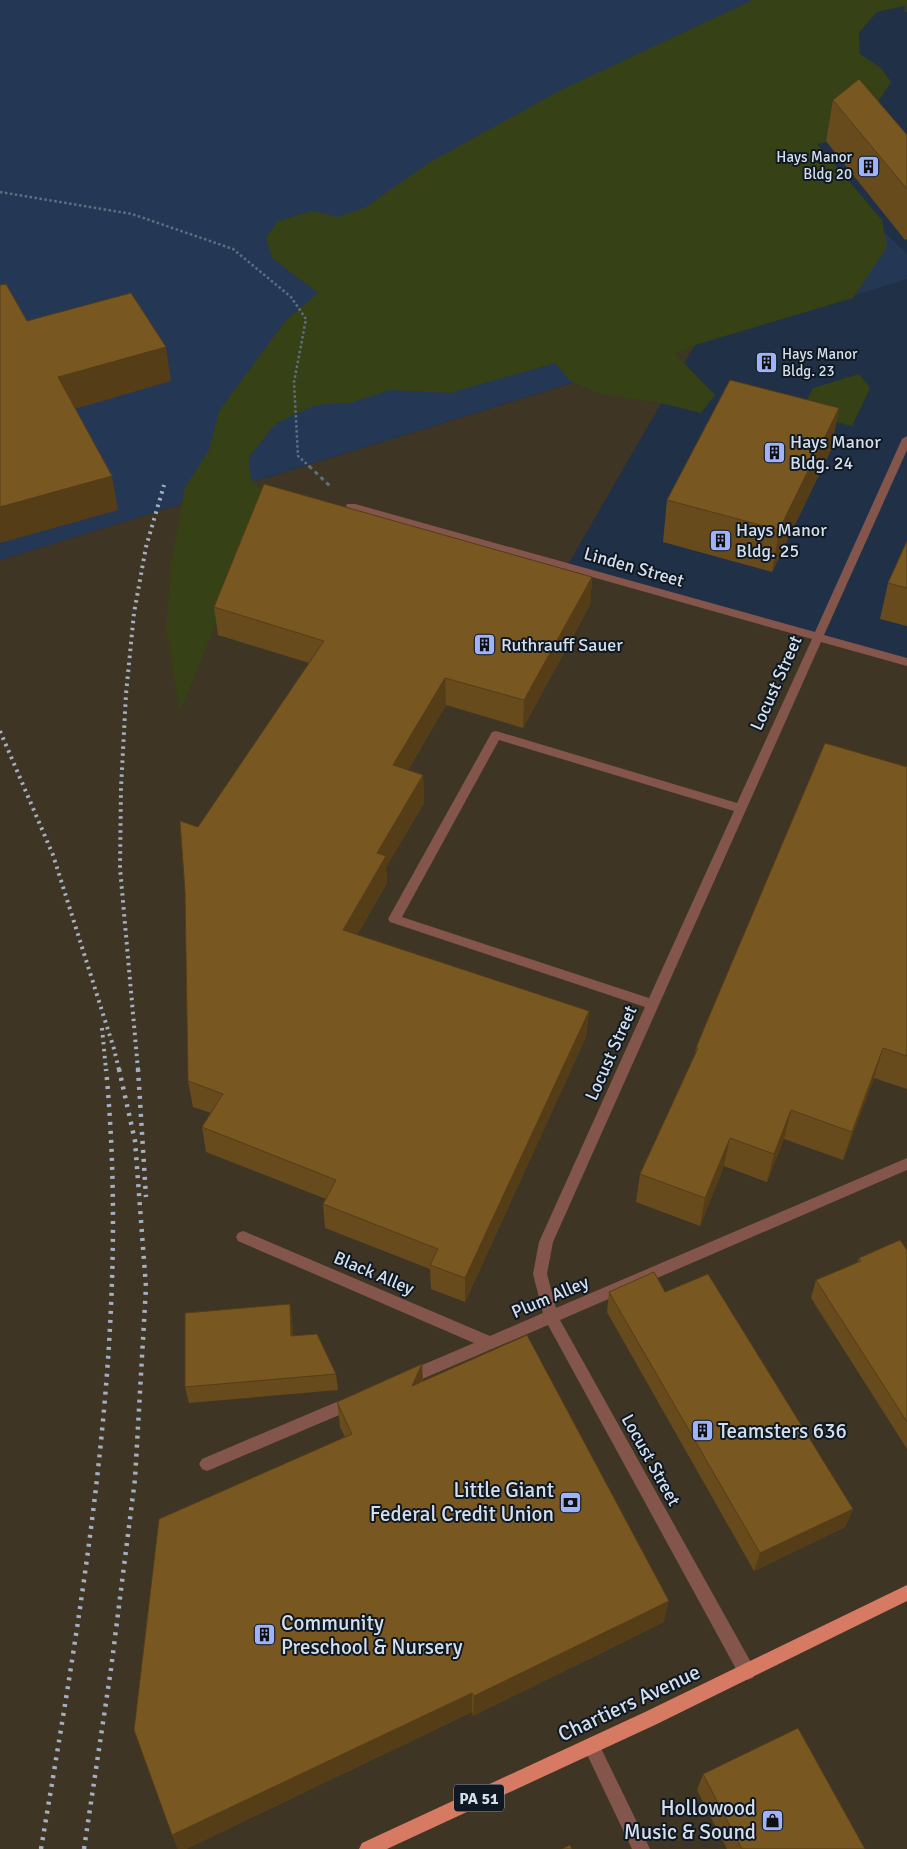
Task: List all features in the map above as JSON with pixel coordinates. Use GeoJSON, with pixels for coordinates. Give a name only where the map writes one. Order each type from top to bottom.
{"type":"FeatureCollection","features":[{"type":"Feature","properties":{"kind":"main road","name":"Chartiers Avenue"},"geometry":{"type":"LineString","coordinates":[[368,1849],[747,1672],[907,1593]]}},
{"type":"Feature","properties":{"kind":"street","name":"Locust Street"},"geometry":{"type":"LineString","coordinates":[[747,1672],[551,1317],[540,1274],[546,1242],[907,439]]}},
{"type":"Feature","properties":{"kind":"street","name":"Linden Street"},"geometry":{"type":"LineString","coordinates":[[351,506],[907,662]]}},
{"type":"Feature","properties":{"kind":"street"},"geometry":{"type":"LineString","coordinates":[[653,1004],[394,919],[496,736],[741,809]]}},
{"type":"Feature","properties":{"kind":"street","name":"Plum Alley"},"geometry":{"type":"LineString","coordinates":[[389,1386],[907,1164]]}},
{"type":"Feature","properties":{"kind":"street","name":"Black Alley"},"geometry":{"type":"LineString","coordinates":[[243,1237],[490,1343]]}},
{"type":"Feature","properties":{"kind":"street"},"geometry":{"type":"LineString","coordinates":[[207,1464],[362,1398]]}},
{"type":"Feature","properties":{"kind":"street"},"geometry":{"type":"LineString","coordinates":[[591,1746],[641,1849]]}},
{"type":"Feature","properties":{"kind":"path"},"geometry":{"type":"LineString","coordinates":[[0,192],[132,214],[233,249],[291,297],[306,319],[294,382],[298,456],[351,506]]}},
{"type":"Feature","properties":{"kind":"shaded area"},"geometry":{"type":"Polygon","coordinates":[[[0,0],[907,0],[695,51],[907,254],[907,279],[0,560],[0,0]]]}},
{"type":"Feature","properties":{"kind":"shaded area"},"geometry":{"type":"Polygon","coordinates":[[[695,345],[567,566],[907,662],[907,1849],[0,1849],[0,560],[695,345]]]}},
{"type":"Feature","properties":{"kind":"green space"},"geometry":{"type":"Polygon","coordinates":[[[753,0],[907,0],[907,12],[904,12],[905,6],[877,12],[859,33],[860,54],[881,68],[891,82],[856,136],[817,144],[882,220],[887,247],[853,298],[695,345],[675,354],[715,395],[701,413],[665,404],[601,394],[570,381],[555,363],[450,393],[390,390],[349,403],[315,405],[275,424],[249,457],[251,479],[268,496],[180,712],[166,629],[171,563],[185,487],[209,450],[219,411],[286,320],[318,293],[272,258],[266,237],[278,221],[313,211],[338,217],[366,207],[430,162],[561,90],[753,0]]]}},
{"type":"Feature","properties":{"kind":"green space"},"geometry":{"type":"Polygon","coordinates":[[[859,374],[870,388],[852,426],[800,413],[813,388],[859,374]]]}},
{"type":"Feature","properties":{"kind":"building"},"geometry":{"type":"Polygon","coordinates":[[[859,79],[907,135],[907,189],[833,100],[859,79]]]}},
{"type":"Feature","properties":{"kind":"building"},"geometry":{"type":"Polygon","coordinates":[[[6,284],[27,321],[131,293],[166,347],[58,377],[112,476],[0,507],[0,285],[6,284]]]}},
{"type":"Feature","properties":{"kind":"building"},"geometry":{"type":"Polygon","coordinates":[[[730,380],[839,408],[779,530],[667,500],[730,380]]]}},
{"type":"Feature","properties":{"kind":"building"},"geometry":{"type":"Polygon","coordinates":[[[264,484],[592,577],[524,700],[445,678],[393,765],[423,775],[377,853],[386,856],[343,930],[589,1011],[465,1278],[430,1265],[438,1249],[323,1204],[336,1180],[202,1127],[223,1094],[188,1081],[185,891],[180,821],[198,827],[324,641],[214,607],[264,484]]]}},
{"type":"Feature","properties":{"kind":"building"},"geometry":{"type":"Polygon","coordinates":[[[907,541],[907,588],[888,583],[907,541]]]}},
{"type":"Feature","properties":{"kind":"building"},"geometry":{"type":"Polygon","coordinates":[[[825,743],[907,767],[907,1056],[883,1048],[852,1132],[791,1110],[774,1154],[730,1138],[705,1198],[640,1174],[698,1048],[696,1048],[825,743]]]}},
{"type":"Feature","properties":{"kind":"building"},"geometry":{"type":"Polygon","coordinates":[[[900,1240],[907,1250],[907,1422],[816,1280],[861,1261],[859,1258],[900,1240]]]}},
{"type":"Feature","properties":{"kind":"building"},"geometry":{"type":"Polygon","coordinates":[[[654,1272],[665,1292],[708,1274],[853,1509],[760,1553],[609,1292],[654,1272]]]}},
{"type":"Feature","properties":{"kind":"building"},"geometry":{"type":"Polygon","coordinates":[[[290,1304],[291,1336],[317,1334],[336,1374],[185,1387],[185,1313],[290,1304]]]}},
{"type":"Feature","properties":{"kind":"building"},"geometry":{"type":"Polygon","coordinates":[[[527,1335],[669,1601],[474,1696],[472,1693],[172,1835],[134,1730],[159,1519],[352,1434],[337,1402],[422,1364],[412,1386],[527,1335]]]}},
{"type":"Feature","properties":{"kind":"building","name":"Hollowood Music & Sound"},"geometry":{"type":"Polygon","coordinates":[[[798,1728],[865,1849],[742,1849],[703,1774],[798,1728]]]}},
{"type":"Feature","properties":{"kind":"building"},"geometry":{"type":"Polygon","coordinates":[[[570,1845],[572,1849],[562,1849],[570,1845]]]}},
{"type":"Feature","properties":{"kind":"railway"},"geometry":{"type":"LineString","coordinates":[[138,1070],[120,868],[121,788],[126,694],[134,613],[146,547],[164,485]]}},
{"type":"Feature","properties":{"kind":"railway"},"geometry":{"type":"LineString","coordinates":[[0,731],[53,855],[119,1070]]}},
{"type":"Feature","properties":{"kind":"railway"},"geometry":{"type":"LineString","coordinates":[[102,1028],[106,1070]]}},
{"type":"Feature","properties":{"kind":"railway"},"geometry":{"type":"LineString","coordinates":[[41,1849],[87,1558],[108,1363],[112,1265],[112,1167],[106,1069]]}},
{"type":"Feature","properties":{"kind":"railway"},"geometry":{"type":"LineString","coordinates":[[84,1849],[111,1669],[135,1479],[146,1287],[135,1141],[119,1069]]}},
{"type":"Feature","properties":{"kind":"railway"},"geometry":{"type":"LineString","coordinates":[[138,1069],[146,1197]]}},
{"type":"Feature","properties":{"kind":"place","name":"Hays Manor Bldg 20"},"geometry":{"type":"Point","coordinates":[868,166]}},
{"type":"Feature","properties":{"kind":"place","name":"Hays Manor Bldg. 23"},"geometry":{"type":"Point","coordinates":[766,363]}},
{"type":"Feature","properties":{"kind":"place","name":"Hays Manor Bldg. 24"},"geometry":{"type":"Point","coordinates":[774,452]}},
{"type":"Feature","properties":{"kind":"place","name":"Hays Manor Bldg. 25"},"geometry":{"type":"Point","coordinates":[720,540]}},
{"type":"Feature","properties":{"kind":"place","name":"Ruthrauff Sauer"},"geometry":{"type":"Point","coordinates":[485,645]}},
{"type":"Feature","properties":{"kind":"place","name":"Teamsters 636"},"geometry":{"type":"Point","coordinates":[702,1431]}},
{"type":"Feature","properties":{"kind":"place","name":"Little Giant Federal Credit Union"},"geometry":{"type":"Point","coordinates":[570,1502]}},
{"type":"Feature","properties":{"kind":"place","name":"Community Preschool & Nursery"},"geometry":{"type":"Point","coordinates":[265,1635]}},
{"type":"Feature","properties":{"kind":"place","name":"Hollowood Music & Sound"},"geometry":{"type":"Point","coordinates":[772,1820]}}]}
